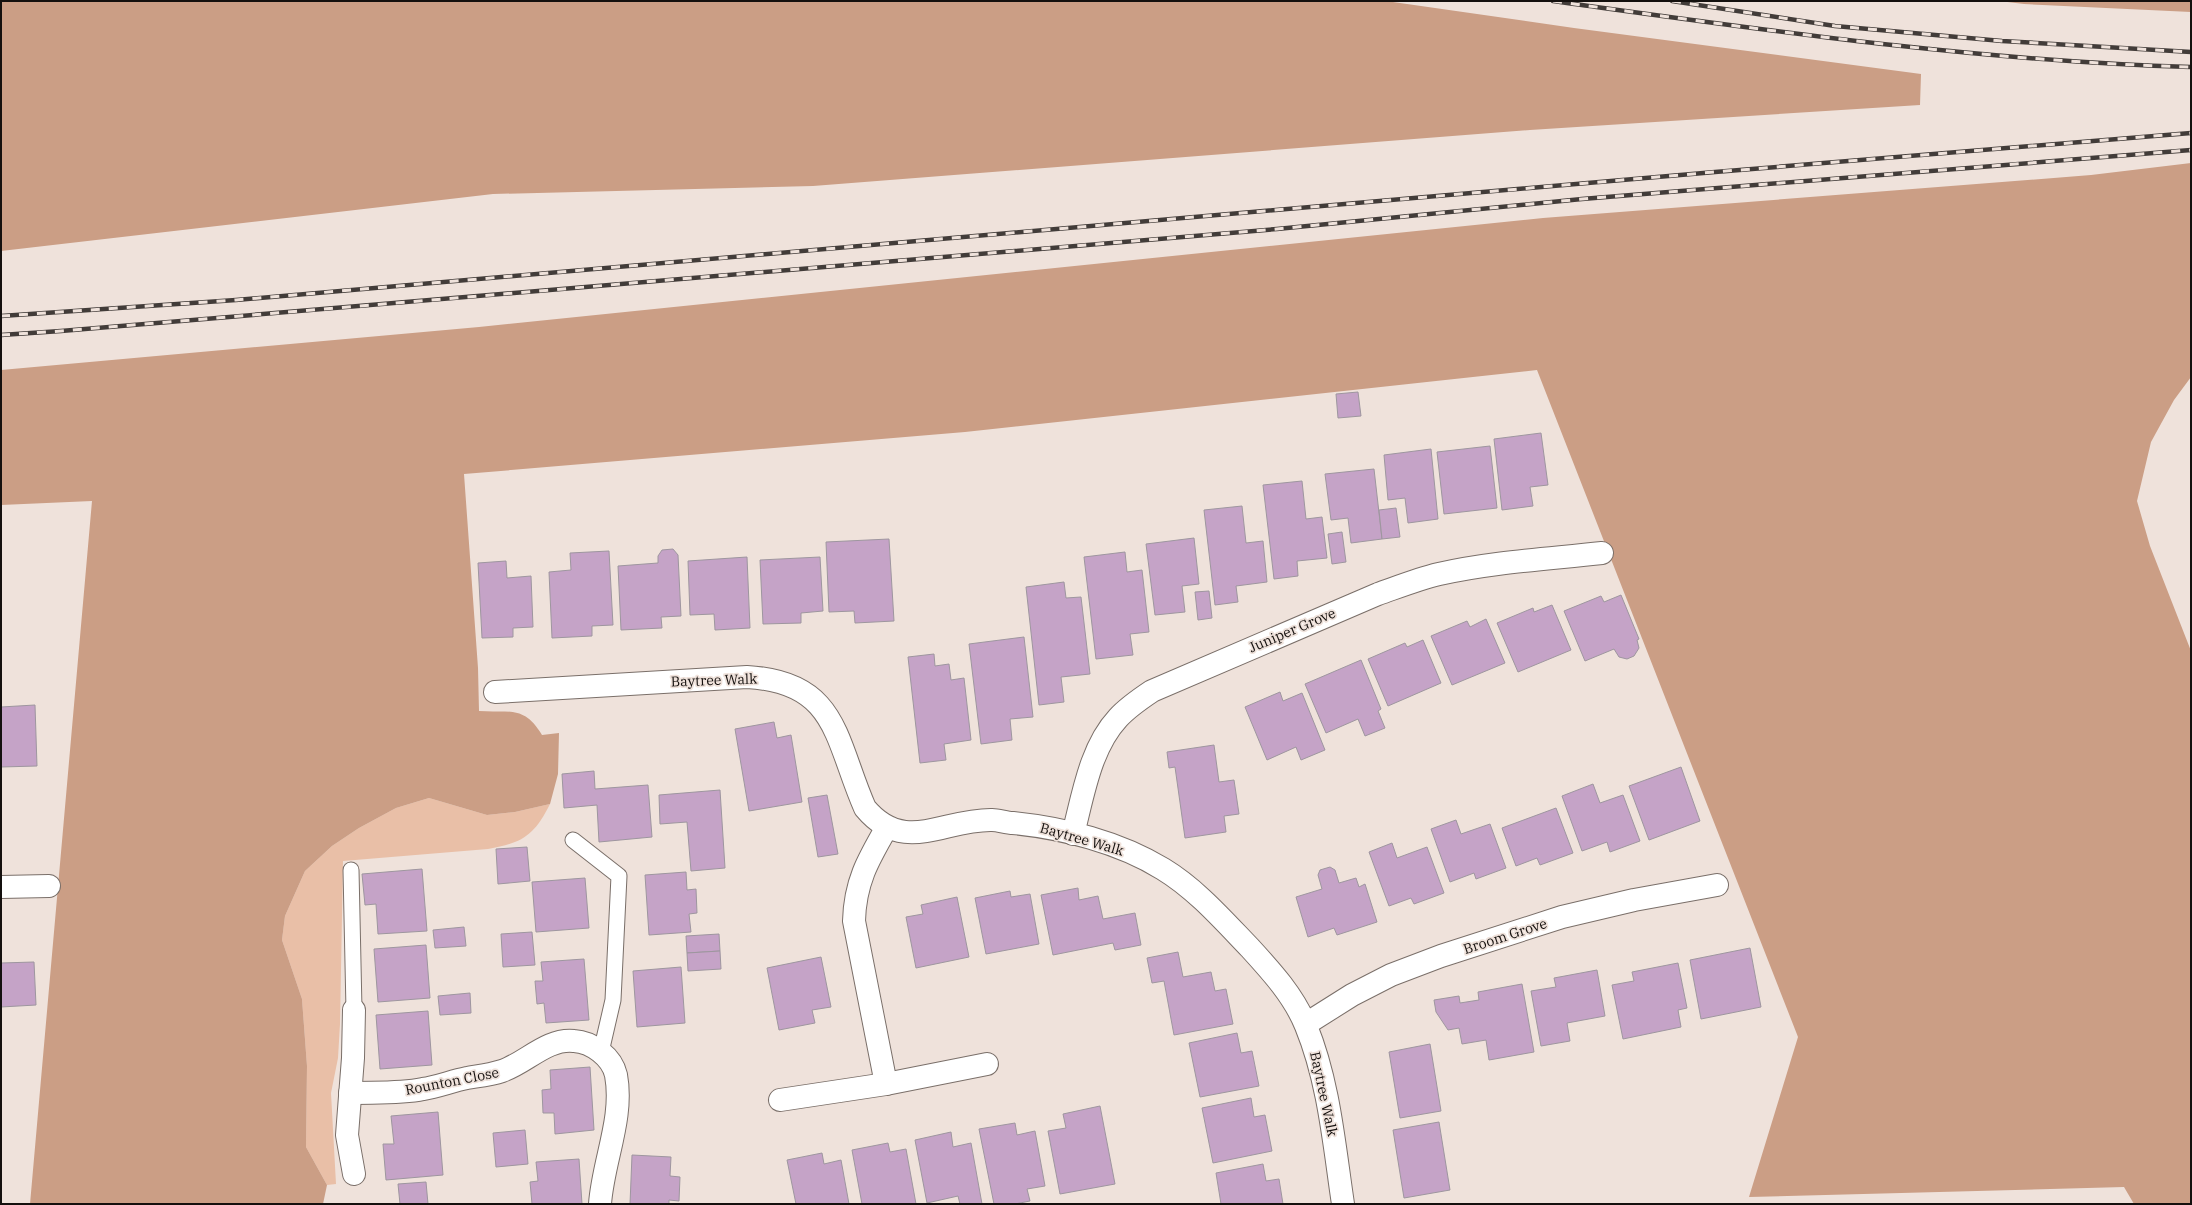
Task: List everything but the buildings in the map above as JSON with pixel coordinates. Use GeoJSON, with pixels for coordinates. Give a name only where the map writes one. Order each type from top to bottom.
{"type":"FeatureCollection","features":[{"type":"Feature","properties":{"kind":"street","name":"Juniper Grove"},"geometry":{"type":"LineString","coordinates":[[1073,834],[1095,756],[1106,734],[1118,718],[1134,703],[1152,691],[1371,597],[1438,574],[1497,564],[1602,554]]}},
{"type":"Feature","properties":{"kind":"street","name":"Baytree Walk"},"geometry":{"type":"LineString","coordinates":[[494,692],[747,678],[781,681],[812,697],[825,712],[835,730],[865,808],[872,817],[886,827],[909,833],[970,822],[992,820],[1038,825],[1073,834],[1140,857],[1163,869],[1184,884],[1222,918],[1274,974],[1286,989],[1306,1024],[1320,1062],[1344,1204]]}},
{"type":"Feature","properties":{"kind":"street"},"geometry":{"type":"LineString","coordinates":[[886,827],[865,866],[859,881],[855,901],[854,921],[886,1084]]}},
{"type":"Feature","properties":{"kind":"street","name":"Broom Grove"},"geometry":{"type":"LineString","coordinates":[[1306,1024],[1352,995],[1391,975],[1441,956],[1562,917],[1634,900],[1717,885]]}},
{"type":"Feature","properties":{"kind":"street"},"geometry":{"type":"LineString","coordinates":[[1,887],[49,886]]}},
{"type":"Feature","properties":{"kind":"street"},"geometry":{"type":"LineString","coordinates":[[354,1010],[347,1135],[354,1174]]}},
{"type":"Feature","properties":{"kind":"street","name":"Rounton Close"},"geometry":{"type":"LineString","coordinates":[[350,1093],[423,1090],[453,1081],[504,1071],[554,1043],[575,1040],[590,1045],[601,1052],[615,1074],[617,1096],[616,1114],[604,1167],[600,1204]]}},
{"type":"Feature","properties":{"kind":"street"},"geometry":{"type":"LineString","coordinates":[[780,1100],[886,1084],[987,1064]]}},
{"type":"Feature","properties":{"kind":"lane"},"geometry":{"type":"LineString","coordinates":[[573,840],[619,876],[618,930],[613,1000],[601,1052]]}},
{"type":"Feature","properties":{"kind":"lane"},"geometry":{"type":"LineString","coordinates":[[351,870],[354,1010]]}},
{"type":"Feature","properties":{"kind":"shaded area"},"geometry":{"type":"Polygon","coordinates":[[[1,1],[1386,1],[1574,28],[1921,74],[1920,105],[1530,130],[813,186],[493,194],[1,251],[1,1]]]}},
{"type":"Feature","properties":{"kind":"shaded area"},"geometry":{"type":"Polygon","coordinates":[[[1999,1],[2191,1],[2191,12],[2024,4],[1999,1]]]}},
{"type":"Feature","properties":{"kind":"shaded area"},"geometry":{"type":"Polygon","coordinates":[[[2191,163],[2191,377],[2174,400],[2151,442],[2137,501],[2150,546],[2191,651],[2191,1204],[2134,1204],[2124,1187],[1749,1197],[1798,1037],[1537,370],[965,432],[464,474],[478,668],[479,711],[515,712],[529,719],[542,735],[559,733],[558,774],[550,804],[515,812],[487,815],[429,798],[396,808],[359,828],[332,846],[305,871],[285,916],[282,940],[302,999],[307,1066],[306,1147],[327,1185],[323,1204],[30,1204],[92,501],[1,505],[1,370],[479,327],[1543,218],[2091,175],[2191,163]]]}},
{"type":"Feature","properties":{"kind":"shaded area"},"geometry":{"type":"Polygon","coordinates":[[[429,798],[487,815],[515,812],[550,804],[532,831],[518,841],[500,847],[343,861],[340,1024],[338,1058],[331,1093],[336,1184],[327,1185],[306,1147],[307,1066],[302,999],[282,940],[285,916],[305,871],[332,846],[359,828],[396,808],[429,798]]]}},
{"type":"Feature","properties":{"kind":"railway"},"geometry":{"type":"LineString","coordinates":[[1553,1],[1871,43],[2031,58],[2111,64],[2191,67]]}},
{"type":"Feature","properties":{"kind":"railway"},"geometry":{"type":"LineString","coordinates":[[1672,1],[1835,26],[2002,41],[2191,52]]}},
{"type":"Feature","properties":{"kind":"railway"},"geometry":{"type":"LineString","coordinates":[[1,316],[236,300],[1715,172],[2191,133]]}},
{"type":"Feature","properties":{"kind":"railway"},"geometry":{"type":"LineString","coordinates":[[1,335],[1277,229],[1582,199],[2191,150]]}}]}
